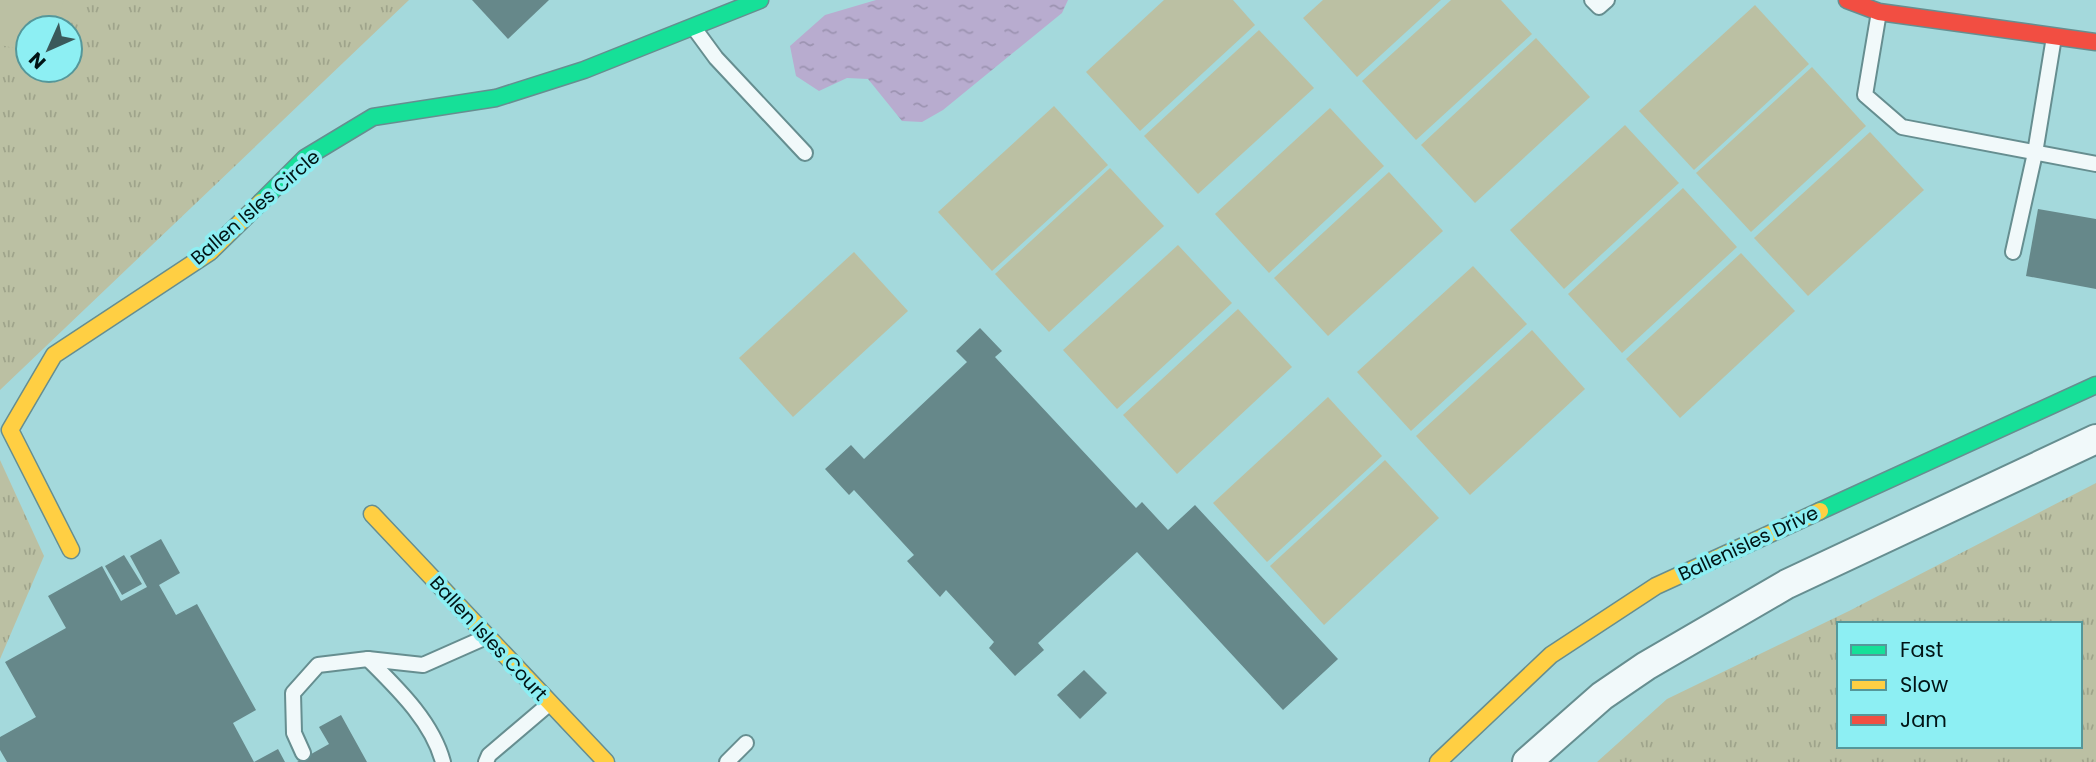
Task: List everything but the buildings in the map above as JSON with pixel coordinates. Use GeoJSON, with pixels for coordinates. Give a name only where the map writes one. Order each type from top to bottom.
{"type":"FeatureCollection","features":[{"type":"Feature","properties":{"kind":"street","name":"Ballen Isles Circle"},"geometry":{"type":"LineString","coordinates":[[71,550],[10,430],[54,355],[210,252],[305,158],[373,117],[496,98],[584,70],[760,0]]}},
{"type":"Feature","properties":{"kind":"street"},"geometry":{"type":"LineString","coordinates":[[1847,0],[1879,12],[2096,42]]}},
{"type":"Feature","properties":{"kind":"street","name":"Ballenisles Drive"},"geometry":{"type":"LineString","coordinates":[[1438,762],[1550,655],[1656,586],[2096,385]]}},
{"type":"Feature","properties":{"kind":"street"},"geometry":{"type":"LineString","coordinates":[[1527,762],[1602,696],[1646,666],[1787,584],[2096,439]]}},
{"type":"Feature","properties":{"kind":"street","name":"Ballen Isles Court"},"geometry":{"type":"LineString","coordinates":[[372,514],[606,762]]}},
{"type":"Feature","properties":{"kind":"lane"},"geometry":{"type":"LineString","coordinates":[[1592,0],[1599,8],[1607,0]]}},
{"type":"Feature","properties":{"kind":"lane"},"geometry":{"type":"LineString","coordinates":[[1879,12],[1865,95],[1902,127],[2096,164]]}},
{"type":"Feature","properties":{"kind":"lane"},"geometry":{"type":"LineString","coordinates":[[693,27],[716,58],[805,153]]}},
{"type":"Feature","properties":{"kind":"lane"},"geometry":{"type":"LineString","coordinates":[[2013,252],[2035,153],[2054,37]]}},
{"type":"Feature","properties":{"kind":"lane"},"geometry":{"type":"LineString","coordinates":[[303,753],[294,733],[293,693],[318,665],[368,659],[423,665],[487,636]]}},
{"type":"Feature","properties":{"kind":"lane"},"geometry":{"type":"LineString","coordinates":[[368,659],[407,697],[440,752],[443,762]]}},
{"type":"Feature","properties":{"kind":"lane"},"geometry":{"type":"LineString","coordinates":[[486,762],[489,755],[551,703]]}},
{"type":"Feature","properties":{"kind":"lane"},"geometry":{"type":"LineString","coordinates":[[727,762],[746,744]]}},
{"type":"Feature","properties":{"kind":"green space"},"geometry":{"type":"Polygon","coordinates":[[[0,0],[409,0],[0,390],[0,0]]]}},
{"type":"Feature","properties":{"kind":"green space"},"geometry":{"type":"Polygon","coordinates":[[[0,0],[64,0],[59,14],[14,14],[14,48],[0,45],[0,0]]]}},
{"type":"Feature","properties":{"kind":"green space"},"geometry":{"type":"Polygon","coordinates":[[[1164,0],[1233,0],[1255,25],[1140,131],[1086,72],[1164,0]]]}},
{"type":"Feature","properties":{"kind":"green space"},"geometry":{"type":"Polygon","coordinates":[[[1323,0],[1441,0],[1357,77],[1303,18],[1323,0]]]}},
{"type":"Feature","properties":{"kind":"green space"},"geometry":{"type":"Polygon","coordinates":[[[1451,0],[1501,0],[1532,34],[1416,140],[1362,81],[1451,0]]]}},
{"type":"Feature","properties":{"kind":"green space"},"geometry":{"type":"Polygon","coordinates":[[[1755,5],[1809,64],[1694,170],[1639,111],[1755,5]]]}},
{"type":"Feature","properties":{"kind":"green space"},"geometry":{"type":"Polygon","coordinates":[[[1259,30],[1314,88],[1198,194],[1144,136],[1259,30]]]}},
{"type":"Feature","properties":{"kind":"green space"},"geometry":{"type":"Polygon","coordinates":[[[1536,38],[1590,97],[1475,203],[1421,145],[1536,38]]]}},
{"type":"Feature","properties":{"kind":"green space"},"geometry":{"type":"Polygon","coordinates":[[[1812,67],[1866,126],[1751,232],[1696,173],[1812,67]]]}},
{"type":"Feature","properties":{"kind":"green space"},"geometry":{"type":"Polygon","coordinates":[[[1054,106],[1108,165],[992,271],[938,212],[1054,106]]]}},
{"type":"Feature","properties":{"kind":"green space"},"geometry":{"type":"Polygon","coordinates":[[[1330,108],[1384,166],[1269,273],[1215,214],[1330,108]]]}},
{"type":"Feature","properties":{"kind":"green space"},"geometry":{"type":"Polygon","coordinates":[[[1625,125],[1679,183],[1564,289],[1510,230],[1625,125]]]}},
{"type":"Feature","properties":{"kind":"green space"},"geometry":{"type":"Polygon","coordinates":[[[1870,132],[1924,190],[1808,296],[1754,238],[1870,132]]]}},
{"type":"Feature","properties":{"kind":"green space"},"geometry":{"type":"Polygon","coordinates":[[[1110,168],[1164,226],[1049,332],[995,274],[1110,168]]]}},
{"type":"Feature","properties":{"kind":"green space"},"geometry":{"type":"Polygon","coordinates":[[[1389,172],[1443,231],[1328,336],[1274,278],[1389,172]]]}},
{"type":"Feature","properties":{"kind":"green space"},"geometry":{"type":"Polygon","coordinates":[[[1683,188],[1737,247],[1622,353],[1568,294],[1683,188]]]}},
{"type":"Feature","properties":{"kind":"green space"},"geometry":{"type":"Polygon","coordinates":[[[1178,245],[1232,303],[1117,409],[1063,350],[1178,245]]]}},
{"type":"Feature","properties":{"kind":"green space"},"geometry":{"type":"Polygon","coordinates":[[[854,252],[908,311],[793,417],[739,358],[854,252]]]}},
{"type":"Feature","properties":{"kind":"green space"},"geometry":{"type":"Polygon","coordinates":[[[1741,253],[1795,311],[1680,418],[1626,359],[1741,253]]]}},
{"type":"Feature","properties":{"kind":"green space"},"geometry":{"type":"Polygon","coordinates":[[[1473,266],[1527,324],[1411,431],[1357,372],[1473,266]]]}},
{"type":"Feature","properties":{"kind":"green space"},"geometry":{"type":"Polygon","coordinates":[[[1238,309],[1292,367],[1177,474],[1123,415],[1238,309]]]}},
{"type":"Feature","properties":{"kind":"green space"},"geometry":{"type":"Polygon","coordinates":[[[1532,330],[1585,389],[1470,495],[1416,436],[1532,330]]]}},
{"type":"Feature","properties":{"kind":"green space"},"geometry":{"type":"Polygon","coordinates":[[[1328,397],[1382,456],[1267,562],[1213,503],[1328,397]]]}},
{"type":"Feature","properties":{"kind":"green space"},"geometry":{"type":"Polygon","coordinates":[[[0,460],[44,556],[0,659],[0,460]]]}},
{"type":"Feature","properties":{"kind":"green space"},"geometry":{"type":"Polygon","coordinates":[[[1385,460],[1439,518],[1324,625],[1270,566],[1385,460]]]}},
{"type":"Feature","properties":{"kind":"green space"},"geometry":{"type":"Polygon","coordinates":[[[2096,483],[2096,762],[1597,762],[1667,699],[1849,611],[2096,483]]]}},
{"type":"Feature","properties":{"kind":"water"},"geometry":{"type":"Polygon","coordinates":[[[876,0],[1068,0],[1062,13],[943,110],[922,122],[902,121],[868,79],[847,78],[819,91],[796,76],[790,46],[825,15],[876,0]]]}},
{"type":"Feature","properties":{"kind":"traffic: fast"},"geometry":{"type":"LineString","coordinates":[[261,202],[305,158],[373,117],[496,98],[584,70],[760,0]]}},
{"type":"Feature","properties":{"kind":"traffic: fast"},"geometry":{"type":"LineString","coordinates":[[1820,511],[2096,385]]}},
{"type":"Feature","properties":{"kind":"traffic: slow"},"geometry":{"type":"LineString","coordinates":[[71,550],[10,430],[54,355],[210,252],[261,202]]}},
{"type":"Feature","properties":{"kind":"traffic: slow"},"geometry":{"type":"LineString","coordinates":[[1438,762],[1551,655],[1656,586],[1820,511]]}},
{"type":"Feature","properties":{"kind":"traffic: slow"},"geometry":{"type":"LineString","coordinates":[[372,514],[606,762]]}},
{"type":"Feature","properties":{"kind":"traffic: jam"},"geometry":{"type":"LineString","coordinates":[[1847,0],[1879,12],[2096,42]]}}]}
